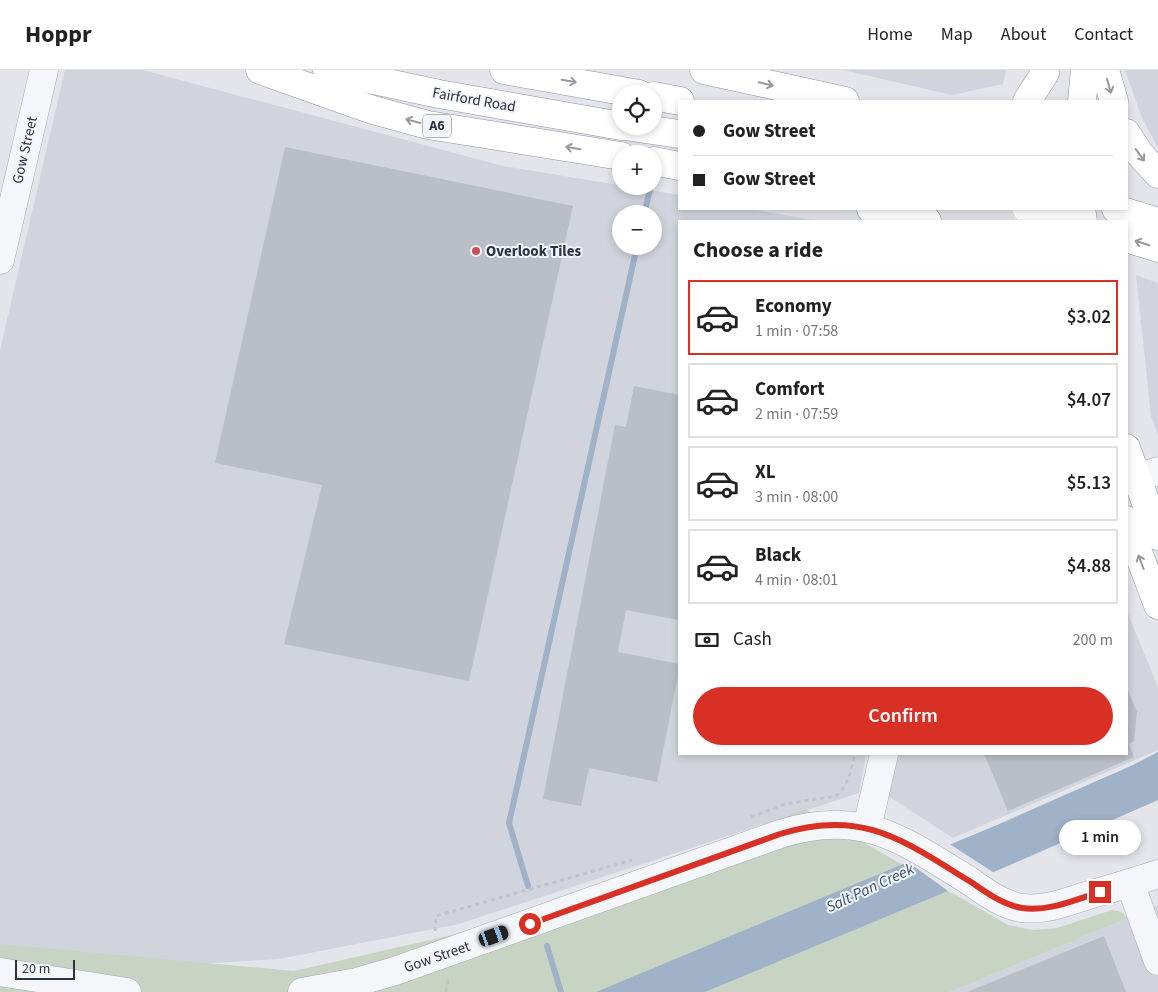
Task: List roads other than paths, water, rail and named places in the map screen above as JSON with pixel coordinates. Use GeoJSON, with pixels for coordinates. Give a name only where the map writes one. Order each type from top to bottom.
{"type":"FeatureCollection","features":[{"type":"Feature","properties":{"kind":"highway","name":"A6"},"geometry":{"type":"LineString","coordinates":[[260,70],[373,110],[428,125],[612,155]]}},
{"type":"Feature","properties":{"kind":"highway","name":"Fairford Road"},"geometry":{"type":"LineString","coordinates":[[327,70],[439,94],[612,124]]}},
{"type":"Feature","properties":{"kind":"highway"},"geometry":{"type":"LineString","coordinates":[[504,70],[612,89]]}},
{"type":"Feature","properties":{"kind":"highway"},"geometry":{"type":"LineString","coordinates":[[704,70],[840,100]]}},
{"type":"Feature","properties":{"kind":"highway"},"geometry":{"type":"LineString","coordinates":[[1082,100],[1085,70]]}},
{"type":"Feature","properties":{"kind":"highway"},"geometry":{"type":"LineString","coordinates":[[1105,70],[1114,100]]}},
{"type":"Feature","properties":{"kind":"highway"},"geometry":{"type":"LineString","coordinates":[[1028,100],[1046,72]]}},
{"type":"Feature","properties":{"kind":"highway"},"geometry":{"type":"LineString","coordinates":[[1045,100],[1046,72]]}},
{"type":"Feature","properties":{"kind":"highway"},"geometry":{"type":"LineString","coordinates":[[662,98],[678,101]]}},
{"type":"Feature","properties":{"kind":"highway"},"geometry":{"type":"LineString","coordinates":[[662,131],[678,134]]}},
{"type":"Feature","properties":{"kind":"highway"},"geometry":{"type":"LineString","coordinates":[[1128,136],[1139,154],[1158,174]]}},
{"type":"Feature","properties":{"kind":"highway"},"geometry":{"type":"LineString","coordinates":[[662,163],[678,166]]}},
{"type":"Feature","properties":{"kind":"highway"},"geometry":{"type":"LineString","coordinates":[[875,210],[916,220]]}},
{"type":"Feature","properties":{"kind":"highway"},"geometry":{"type":"LineString","coordinates":[[1033,210],[1078,218]]}},
{"type":"Feature","properties":{"kind":"highway"},"geometry":{"type":"LineString","coordinates":[[1119,210],[1158,222]]}},
{"type":"Feature","properties":{"kind":"highway"},"geometry":{"type":"LineString","coordinates":[[1128,239],[1158,248]]}},
{"type":"Feature","properties":{"kind":"highway"},"geometry":{"type":"LineString","coordinates":[[1128,451],[1147,475],[1158,536]]}},
{"type":"Feature","properties":{"kind":"highway"},"geometry":{"type":"LineString","coordinates":[[1128,525],[1158,604]]}},
{"type":"Feature","properties":{"kind":"street","name":"Gow Street"},"geometry":{"type":"LineString","coordinates":[[0,260],[44,70]]}},
{"type":"Feature","properties":{"kind":"street"},"geometry":{"type":"LineString","coordinates":[[867,828],[884,755]]}},
{"type":"Feature","properties":{"kind":"street","name":"Gow Street"},"geometry":{"type":"LineString","coordinates":[[302,992],[357,982],[440,956],[794,830],[830,824],[867,828],[891,835],[916,848],[994,897],[1020,908],[1043,908],[1069,902],[1158,874]]}},
{"type":"Feature","properties":{"kind":"street"},"geometry":{"type":"LineString","coordinates":[[1130,883],[1157,958]]}},
{"type":"Feature","properties":{"kind":"street"},"geometry":{"type":"LineString","coordinates":[[0,972],[127,992]]}},
{"type":"Feature","properties":{"kind":"water","name":"Salt Pan Creek"},"geometry":{"type":"Polygon","coordinates":[[[1158,752],[1158,800],[1001,869],[705,992],[596,992],[997,825],[1133,765],[1158,752]]]}},
{"type":"Feature","properties":{"kind":"waterway"},"geometry":{"type":"LineString","coordinates":[[646,205],[649,195]]}},
{"type":"Feature","properties":{"kind":"waterway"},"geometry":{"type":"LineString","coordinates":[[528,886],[509,823],[635,255]]}},
{"type":"Feature","properties":{"kind":"waterway"},"geometry":{"type":"LineString","coordinates":[[547,946],[561,992]]}},
{"type":"Feature","properties":{"kind":"place","name":"Overlook Tiles"},"geometry":{"type":"Point","coordinates":[476,251]}}]}
